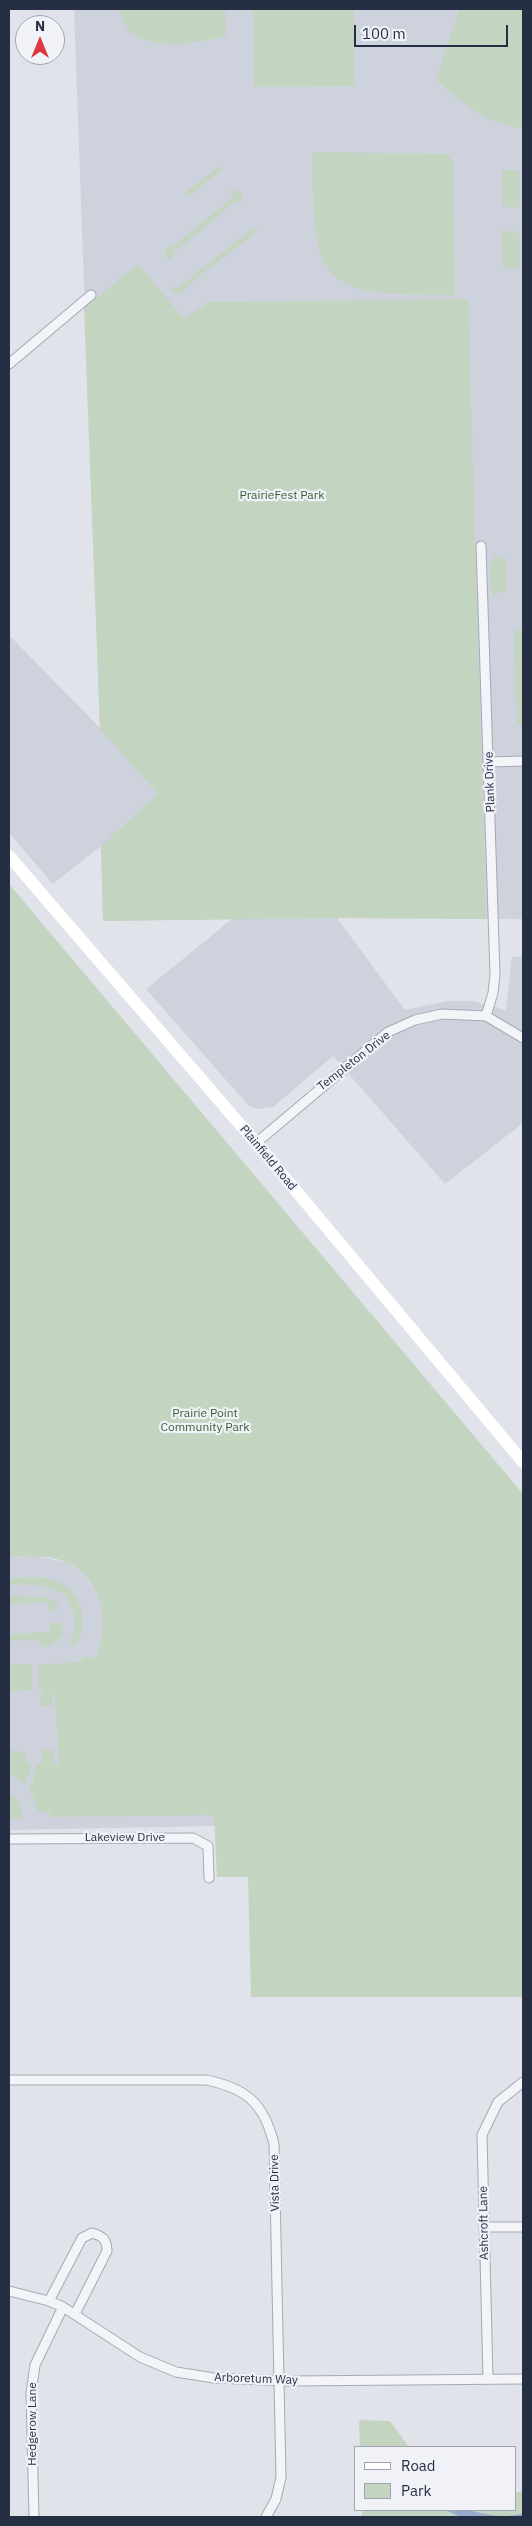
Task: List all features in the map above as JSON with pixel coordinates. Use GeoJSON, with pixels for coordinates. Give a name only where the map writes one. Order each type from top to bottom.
{"type":"FeatureCollection","features":[{"type":"Feature","properties":{"kind":"main road","name":"Plainfield Road"},"geometry":{"type":"LineString","coordinates":[[9,856],[256,1143],[523,1462]]}},
{"type":"Feature","properties":{"kind":"street"},"geometry":{"type":"LineString","coordinates":[[9,364],[91,295]]}},
{"type":"Feature","properties":{"kind":"street","name":"Plank Drive"},"geometry":{"type":"LineString","coordinates":[[481,546],[490,762],[495,975],[493,993],[486,1016]]}},
{"type":"Feature","properties":{"kind":"street"},"geometry":{"type":"LineString","coordinates":[[490,762],[523,761]]}},
{"type":"Feature","properties":{"kind":"street","name":"Templeton Drive"},"geometry":{"type":"LineString","coordinates":[[256,1143],[388,1032],[415,1020],[442,1014],[486,1016],[523,1038]]}},
{"type":"Feature","properties":{"kind":"street","name":"Lakeview Drive"},"geometry":{"type":"LineString","coordinates":[[9,1839],[193,1838],[208,1846],[209,1878]]}},
{"type":"Feature","properties":{"kind":"street","name":"Vista Drive"},"geometry":{"type":"LineString","coordinates":[[9,2080],[207,2080],[234,2088],[258,2105],[269,2122],[274,2144],[281,2477],[276,2499],[266,2517]]}},
{"type":"Feature","properties":{"kind":"street","name":"Ashcroft Lane"},"geometry":{"type":"LineString","coordinates":[[488,2380],[482,2135],[498,2102],[523,2082]]}},
{"type":"Feature","properties":{"kind":"street"},"geometry":{"type":"LineString","coordinates":[[484,2226],[523,2226]]}},
{"type":"Feature","properties":{"kind":"street"},"geometry":{"type":"LineString","coordinates":[[49,2301],[82,2238],[92,2233],[101,2235],[107,2242],[107,2251],[75,2314]]}},
{"type":"Feature","properties":{"kind":"street","name":"Arboretum Way"},"geometry":{"type":"LineString","coordinates":[[9,2291],[49,2301],[63,2307],[140,2356],[176,2372],[214,2378],[278,2381],[523,2379]]}},
{"type":"Feature","properties":{"kind":"street","name":"Hedgerow Lane"},"geometry":{"type":"LineString","coordinates":[[34,2517],[31,2393],[35,2365],[63,2307]]}},
{"type":"Feature","properties":{"kind":"shaded area"},"geometry":{"type":"Polygon","coordinates":[[[74,9],[523,9],[523,919],[337,918],[405,1010],[447,1001],[472,1001],[506,1010],[512,957],[523,957],[523,1123],[445,1184],[333,1056],[273,1107],[257,1109],[248,1105],[146,989],[232,919],[103,921],[101,846],[53,884],[9,833],[9,635],[100,728],[74,9]]]}},
{"type":"Feature","properties":{"kind":"shaded area"},"geometry":{"type":"Polygon","coordinates":[[[37,1556],[68,1563],[83,1574],[94,1588],[100,1601],[104,1620],[99,1650],[93,1663],[209,1661],[215,1826],[9,1830],[9,1557],[37,1556]]]}},
{"type":"Feature","properties":{"kind":"green space"},"geometry":{"type":"Polygon","coordinates":[[[119,9],[225,9],[226,36],[176,44],[150,41],[139,37],[129,30],[124,23],[119,9]]]}},
{"type":"Feature","properties":{"kind":"green space"},"geometry":{"type":"Polygon","coordinates":[[[253,9],[354,9],[355,86],[254,87],[253,9]]]}},
{"type":"Feature","properties":{"kind":"green space"},"geometry":{"type":"Polygon","coordinates":[[[459,9],[523,9],[523,128],[510,126],[487,118],[465,104],[436,79],[459,9]]]}},
{"type":"Feature","properties":{"kind":"green space"},"geometry":{"type":"Polygon","coordinates":[[[312,152],[447,154],[453,161],[455,295],[409,295],[375,292],[350,286],[332,274],[322,256],[316,231],[312,152]]]}},
{"type":"Feature","properties":{"kind":"green space"},"geometry":{"type":"Polygon","coordinates":[[[220,166],[221,170],[190,196],[186,195],[186,192],[220,166]]]}},
{"type":"Feature","properties":{"kind":"green space"},"geometry":{"type":"Polygon","coordinates":[[[502,170],[519,170],[520,207],[503,207],[502,170]]]}},
{"type":"Feature","properties":{"kind":"green space"},"geometry":{"type":"Polygon","coordinates":[[[233,189],[242,194],[242,203],[237,201],[174,252],[172,260],[167,258],[164,253],[167,248],[176,244],[233,197],[230,192],[233,189]]]}},
{"type":"Feature","properties":{"kind":"green space"},"geometry":{"type":"Polygon","coordinates":[[[252,229],[257,230],[198,277],[180,294],[176,294],[172,290],[172,286],[176,289],[252,229]]]}},
{"type":"Feature","properties":{"kind":"green space"},"geometry":{"type":"Polygon","coordinates":[[[502,231],[519,231],[520,268],[503,268],[502,231]]]}},
{"type":"Feature","properties":{"kind":"green space","name":"PrairieFest Park"},"geometry":{"type":"Polygon","coordinates":[[[138,264],[184,319],[209,302],[468,299],[486,919],[337,918],[103,921],[101,846],[158,794],[100,729],[84,308],[138,264]]]}},
{"type":"Feature","properties":{"kind":"green space"},"geometry":{"type":"Polygon","coordinates":[[[495,556],[506,559],[506,591],[492,595],[489,567],[495,556]]]}},
{"type":"Feature","properties":{"kind":"green space"},"geometry":{"type":"Polygon","coordinates":[[[514,630],[523,630],[523,724],[517,725],[514,630]]]}},
{"type":"Feature","properties":{"kind":"green space","name":"Prairie Point Community Park"},"geometry":{"type":"Polygon","coordinates":[[[9,884],[523,1494],[523,1997],[251,1997],[248,1877],[217,1877],[214,1815],[50,1817],[50,1812],[38,1812],[34,1798],[28,1788],[33,1781],[37,1764],[42,1763],[42,1750],[53,1750],[54,1763],[59,1763],[55,1693],[52,1693],[52,1706],[41,1706],[40,1693],[44,1693],[38,1686],[38,1665],[78,1662],[87,1656],[95,1659],[100,1645],[102,1616],[100,1602],[95,1590],[77,1568],[63,1561],[50,1558],[30,1556],[9,1557],[9,884]]]}},
{"type":"Feature","properties":{"kind":"green space"},"geometry":{"type":"Polygon","coordinates":[[[38,1577],[65,1586],[77,1601],[83,1624],[79,1639],[75,1645],[70,1644],[75,1623],[73,1611],[62,1592],[39,1585],[9,1585],[9,1578],[38,1577]]]}},
{"type":"Feature","properties":{"kind":"green space"},"geometry":{"type":"Polygon","coordinates":[[[9,1596],[47,1597],[57,1603],[58,1608],[55,1611],[49,1611],[47,1602],[9,1604],[9,1596]]]}},
{"type":"Feature","properties":{"kind":"green space"},"geometry":{"type":"Polygon","coordinates":[[[61,1623],[64,1629],[61,1636],[53,1644],[42,1647],[40,1640],[9,1641],[9,1634],[49,1632],[49,1624],[61,1623]]]}},
{"type":"Feature","properties":{"kind":"green space"},"geometry":{"type":"Polygon","coordinates":[[[32,1664],[33,1690],[9,1691],[9,1665],[32,1664]]]}},
{"type":"Feature","properties":{"kind":"green space"},"geometry":{"type":"Polygon","coordinates":[[[18,1750],[25,1753],[25,1763],[30,1763],[30,1771],[24,1784],[9,1774],[9,1751],[18,1750]]]}},
{"type":"Feature","properties":{"kind":"green space"},"geometry":{"type":"Polygon","coordinates":[[[9,1792],[20,1804],[23,1818],[9,1818],[9,1792]]]}},
{"type":"Feature","properties":{"kind":"green space"},"geometry":{"type":"Polygon","coordinates":[[[362,2420],[390,2421],[408,2446],[360,2446],[359,2422],[362,2420]]]}},
{"type":"Feature","properties":{"kind":"green space"},"geometry":{"type":"Polygon","coordinates":[[[523,2491],[523,2517],[362,2517],[362,2511],[517,2511],[517,2493],[523,2491]]]}},
{"type":"Feature","properties":{"kind":"water"},"geometry":{"type":"Polygon","coordinates":[[[447,2511],[474,2511],[503,2516],[523,2513],[523,2517],[461,2517],[447,2511]]]}}]}
